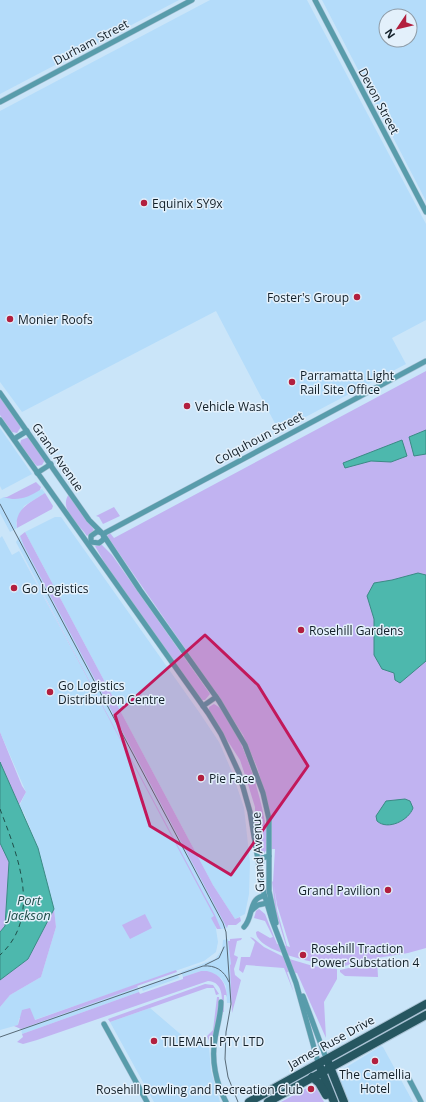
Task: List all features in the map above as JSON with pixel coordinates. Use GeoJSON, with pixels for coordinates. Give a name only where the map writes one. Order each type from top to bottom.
{"type":"FeatureCollection","features":[{"type":"Feature","properties":{"kind":"main road","name":"James Ruse Drive"},"geometry":{"type":"LineString","coordinates":[[249,1102],[318,1062],[426,1004]]}},
{"type":"Feature","properties":{"kind":"main road","name":"James Ruse Drive"},"geometry":{"type":"LineString","coordinates":[[268,1102],[426,1015]]}},
{"type":"Feature","properties":{"kind":"main road"},"geometry":{"type":"LineString","coordinates":[[326,1058],[344,1102]]}},
{"type":"Feature","properties":{"kind":"main road"},"geometry":{"type":"LineString","coordinates":[[318,1062],[334,1102]]}},
{"type":"Feature","properties":{"kind":"main road"},"geometry":{"type":"LineString","coordinates":[[312,1077],[319,1083],[330,1102]]}},
{"type":"Feature","properties":{"kind":"street","name":"Durham Street"},"geometry":{"type":"LineString","coordinates":[[0,102],[192,0]]}},
{"type":"Feature","properties":{"kind":"street","name":"Devon Street"},"geometry":{"type":"LineString","coordinates":[[314,0],[426,212]]}},
{"type":"Feature","properties":{"kind":"street","name":"Colquhoun Street"},"geometry":{"type":"LineString","coordinates":[[103,534],[426,361]]}},
{"type":"Feature","properties":{"kind":"street","name":"Grand Avenue"},"geometry":{"type":"LineString","coordinates":[[0,393],[89,520],[103,534],[140,590],[216,697],[246,745],[261,786],[269,819],[270,898],[282,945]]}},
{"type":"Feature","properties":{"kind":"street","name":"Grand Avenue"},"geometry":{"type":"LineString","coordinates":[[0,420],[203,706],[221,734],[240,773],[250,812],[264,896],[296,983],[318,1062]]}},
{"type":"Feature","properties":{"kind":"street"},"geometry":{"type":"LineString","coordinates":[[14,439],[27,431]]}},
{"type":"Feature","properties":{"kind":"street"},"geometry":{"type":"LineString","coordinates":[[37,473],[51,464]]}},
{"type":"Feature","properties":{"kind":"street","name":"Grand Avenue"},"geometry":{"type":"LineString","coordinates":[[64,511],[91,542],[107,570]]}},
{"type":"Feature","properties":{"kind":"street"},"geometry":{"type":"LineString","coordinates":[[93,534],[103,534],[100,542],[91,542],[93,534]]}},
{"type":"Feature","properties":{"kind":"street"},"geometry":{"type":"LineString","coordinates":[[203,706],[216,697]]}},
{"type":"Feature","properties":{"kind":"street"},"geometry":{"type":"LineString","coordinates":[[261,882],[261,860],[264,857],[269,856]]}},
{"type":"Feature","properties":{"kind":"street","name":"Grand Avenue"},"geometry":{"type":"LineString","coordinates":[[264,896],[270,898]]}},
{"type":"Feature","properties":{"kind":"street"},"geometry":{"type":"LineString","coordinates":[[244,927],[250,920],[255,900],[264,896]]}},
{"type":"Feature","properties":{"kind":"street"},"geometry":{"type":"LineString","coordinates":[[252,911],[256,906],[267,903],[270,898]]}},
{"type":"Feature","properties":{"kind":"street","name":"Grand Avenue"},"geometry":{"type":"LineString","coordinates":[[296,983],[306,1003],[326,1058]]}},
{"type":"Feature","properties":{"kind":"street"},"geometry":{"type":"LineString","coordinates":[[221,1002],[220,1017],[214,1045],[216,1078],[226,1102]]}},
{"type":"Feature","properties":{"kind":"street"},"geometry":{"type":"LineString","coordinates":[[104,1024],[147,1102]]}},
{"type":"Feature","properties":{"kind":"street"},"geometry":{"type":"LineString","coordinates":[[409,1079],[421,1102]]}},
{"type":"Feature","properties":{"kind":"highlighted area"},"geometry":{"type":"Polygon","coordinates":[[[205,635],[258,685],[308,766],[231,875],[150,826],[115,715],[205,635]]]}},
{"type":"Feature","properties":{"kind":"shaded area"},"geometry":{"type":"Polygon","coordinates":[[[0,0],[179,0],[0,94],[0,0]]]}},
{"type":"Feature","properties":{"kind":"shaded area"},"geometry":{"type":"Polygon","coordinates":[[[210,0],[307,0],[426,224],[426,320],[392,338],[406,364],[279,431],[216,311],[22,412],[0,382],[0,111],[210,0]]]}},
{"type":"Feature","properties":{"kind":"shaded area"},"geometry":{"type":"Polygon","coordinates":[[[322,0],[426,0],[426,201],[322,0]]]}},
{"type":"Feature","properties":{"kind":"shaded area","name":"Rosehill Gardens"},"geometry":{"type":"Polygon","coordinates":[[[426,371],[426,948],[408,953],[377,958],[378,977],[345,976],[340,972],[340,970],[376,965],[376,962],[352,964],[341,967],[340,963],[343,963],[346,959],[327,960],[335,961],[337,967],[290,956],[266,945],[259,939],[256,932],[258,931],[270,938],[273,937],[265,921],[254,918],[256,911],[259,909],[265,914],[277,944],[286,946],[275,909],[272,881],[273,882],[275,849],[272,849],[267,801],[257,767],[243,735],[216,693],[107,536],[110,533],[114,538],[426,371]],[[274,886],[277,910],[287,946],[290,947],[277,905],[274,886]]]}},
{"type":"Feature","properties":{"kind":"shaded area"},"geometry":{"type":"Polygon","coordinates":[[[0,396],[21,427],[17,433],[12,432],[0,415],[0,396]]]}},
{"type":"Feature","properties":{"kind":"shaded area"},"geometry":{"type":"Polygon","coordinates":[[[0,428],[32,474],[2,490],[0,486],[0,428]]]}},
{"type":"Feature","properties":{"kind":"shaded area"},"geometry":{"type":"Polygon","coordinates":[[[29,437],[45,460],[42,465],[37,466],[20,444],[21,440],[29,437]]]}},
{"type":"Feature","properties":{"kind":"shaded area"},"geometry":{"type":"Polygon","coordinates":[[[36,482],[41,487],[40,490],[32,495],[18,499],[4,497],[7,497],[36,482]]]}},
{"type":"Feature","properties":{"kind":"shaded area"},"geometry":{"type":"Polygon","coordinates":[[[42,489],[45,493],[24,506],[16,523],[17,528],[10,532],[0,513],[0,499],[4,497],[13,499],[21,498],[42,489]]]}},
{"type":"Feature","properties":{"kind":"shaded area"},"geometry":{"type":"Polygon","coordinates":[[[45,493],[53,506],[52,509],[17,528],[18,516],[21,511],[29,503],[45,493]]]}},
{"type":"Feature","properties":{"kind":"shaded area"},"geometry":{"type":"Polygon","coordinates":[[[69,494],[94,530],[87,536],[68,511],[66,500],[69,494]]]}},
{"type":"Feature","properties":{"kind":"shaded area"},"geometry":{"type":"Polygon","coordinates":[[[114,507],[120,516],[103,524],[99,517],[96,516],[114,507]]]}},
{"type":"Feature","properties":{"kind":"shaded area"},"geometry":{"type":"Polygon","coordinates":[[[55,517],[61,517],[219,742],[232,772],[244,808],[250,863],[249,894],[245,914],[235,919],[213,885],[25,532],[55,517]]]}},
{"type":"Feature","properties":{"kind":"shaded area"},"geometry":{"type":"Polygon","coordinates":[[[25,532],[213,885],[235,919],[240,917],[241,921],[236,925],[228,925],[227,928],[24,546],[20,536],[25,532]]]}},
{"type":"Feature","properties":{"kind":"shaded area"},"geometry":{"type":"Polygon","coordinates":[[[2,536],[12,555],[19,551],[200,888],[214,916],[218,942],[216,952],[204,961],[34,1020],[19,1018],[18,1025],[0,1030],[0,1007],[10,995],[41,977],[56,927],[54,909],[38,848],[24,813],[19,807],[26,792],[0,732],[0,538],[2,536]]]}},
{"type":"Feature","properties":{"kind":"shaded area"},"geometry":{"type":"Polygon","coordinates":[[[20,536],[227,928],[221,929],[16,542],[20,536]]]}},
{"type":"Feature","properties":{"kind":"shaded area"},"geometry":{"type":"Polygon","coordinates":[[[16,544],[215,915],[221,929],[217,929],[211,918],[214,916],[16,544]]]}},
{"type":"Feature","properties":{"kind":"shaded area"},"geometry":{"type":"Polygon","coordinates":[[[102,545],[112,555],[210,694],[205,700],[201,700],[107,567],[95,546],[102,545]]]}},
{"type":"Feature","properties":{"kind":"shaded area"},"geometry":{"type":"Polygon","coordinates":[[[214,704],[223,712],[233,727],[251,770],[258,793],[267,834],[267,848],[260,857],[255,824],[255,807],[240,760],[209,712],[209,707],[214,704]]]}},
{"type":"Feature","properties":{"kind":"shaded area"},"geometry":{"type":"Polygon","coordinates":[[[0,732],[22,786],[26,792],[19,805],[0,762],[0,732]]]}},
{"type":"Feature","properties":{"kind":"shaded area"},"geometry":{"type":"Polygon","coordinates":[[[0,843],[9,862],[5,926],[0,932],[0,843]]]}},
{"type":"Feature","properties":{"kind":"shaded area"},"geometry":{"type":"Polygon","coordinates":[[[54,909],[56,927],[41,977],[10,995],[0,1007],[0,980],[28,959],[54,909]]]}},
{"type":"Feature","properties":{"kind":"shaded area"},"geometry":{"type":"Polygon","coordinates":[[[145,914],[152,928],[130,939],[122,925],[145,914]]]}},
{"type":"Feature","properties":{"kind":"shaded area"},"geometry":{"type":"Polygon","coordinates":[[[250,937],[264,947],[286,958],[313,966],[337,969],[337,979],[324,1002],[326,1038],[297,973],[287,972],[294,993],[284,968],[246,965],[243,973],[239,970],[241,957],[250,957],[255,942],[250,937]]]}},
{"type":"Feature","properties":{"kind":"shaded area"},"geometry":{"type":"Polygon","coordinates":[[[242,938],[241,940],[237,941],[234,955],[238,957],[234,969],[235,975],[241,980],[232,1013],[231,964],[228,941],[230,941],[230,939],[242,938]]]}},
{"type":"Feature","properties":{"kind":"shaded area"},"geometry":{"type":"Polygon","coordinates":[[[228,939],[233,1003],[227,1003],[226,986],[221,978],[215,974],[201,971],[183,977],[181,972],[215,959],[222,950],[223,940],[228,939]]]}},
{"type":"Feature","properties":{"kind":"shaded area"},"geometry":{"type":"Polygon","coordinates":[[[176,970],[177,972],[137,986],[138,987],[21,1029],[14,1026],[18,1025],[22,1010],[30,1008],[35,1020],[176,970]]]}},
{"type":"Feature","properties":{"kind":"shaded area"},"geometry":{"type":"Polygon","coordinates":[[[201,971],[216,974],[224,984],[227,997],[224,995],[224,1012],[222,1012],[221,992],[217,984],[208,981],[37,1040],[23,1044],[17,1042],[23,1037],[22,1034],[139,992],[140,994],[183,979],[183,977],[201,971]]]}},
{"type":"Feature","properties":{"kind":"shaded area"},"geometry":{"type":"Polygon","coordinates":[[[178,974],[179,978],[143,991],[141,987],[178,974]]]}},
{"type":"Feature","properties":{"kind":"shaded area"},"geometry":{"type":"Polygon","coordinates":[[[205,984],[213,985],[219,994],[216,995],[214,988],[207,988],[110,1022],[108,1019],[205,984]]]}},
{"type":"Feature","properties":{"kind":"shaded area"},"geometry":{"type":"Polygon","coordinates":[[[138,987],[139,992],[22,1034],[21,1029],[138,987]]]}},
{"type":"Feature","properties":{"kind":"shaded area"},"geometry":{"type":"Polygon","coordinates":[[[217,997],[219,997],[218,1022],[215,1034],[210,1043],[207,1036],[213,1030],[217,997]]]}},
{"type":"Feature","properties":{"kind":"shaded area"},"geometry":{"type":"Polygon","coordinates":[[[150,1008],[185,1038],[209,1047],[211,1071],[220,1102],[154,1102],[110,1022],[150,1008]]]}},
{"type":"Feature","properties":{"kind":"shaded area"},"geometry":{"type":"Polygon","coordinates":[[[381,1046],[383,1047],[413,1102],[349,1102],[339,1077],[342,1075],[340,1071],[381,1046]]]}},
{"type":"Feature","properties":{"kind":"shaded area","name":"Rosehill Bowling and Recreation Club"},"geometry":{"type":"Polygon","coordinates":[[[314,1084],[324,1102],[281,1102],[314,1084]]]}},
{"type":"Feature","properties":{"kind":"water"},"geometry":{"type":"Polygon","coordinates":[[[426,430],[426,454],[414,456],[409,437],[426,430]]]}},
{"type":"Feature","properties":{"kind":"water"},"geometry":{"type":"Polygon","coordinates":[[[402,440],[407,456],[391,462],[371,461],[345,468],[343,463],[402,440]]]}},
{"type":"Feature","properties":{"kind":"water"},"geometry":{"type":"Polygon","coordinates":[[[418,573],[426,575],[426,661],[400,683],[395,680],[394,673],[382,669],[374,655],[374,619],[367,596],[374,583],[418,573]]]}},
{"type":"Feature","properties":{"kind":"water","name":"Port Jackson"},"geometry":{"type":"Polygon","coordinates":[[[0,762],[38,848],[54,909],[28,959],[0,980],[0,932],[5,926],[9,862],[0,843],[0,762]]]}},
{"type":"Feature","properties":{"kind":"water"},"geometry":{"type":"Polygon","coordinates":[[[405,799],[410,801],[413,808],[403,820],[398,823],[387,825],[377,821],[376,816],[386,801],[405,799]]]}},
{"type":"Feature","properties":{"kind":"ferry route"},"geometry":{"type":"LineString","coordinates":[[0,809],[19,865],[23,904],[21,922],[13,939],[0,955]]}},
{"type":"Feature","properties":{"kind":"tram line"},"geometry":{"type":"LineString","coordinates":[[0,504],[223,923],[226,932],[231,1004],[226,1032],[225,1059],[228,1077],[238,1102]]}},
{"type":"Feature","properties":{"kind":"tram line"},"geometry":{"type":"LineString","coordinates":[[205,965],[219,958],[224,947]]}},
{"type":"Feature","properties":{"kind":"tram line"},"geometry":{"type":"LineString","coordinates":[[0,1037],[203,966],[211,966],[219,969],[225,974],[229,982]]}},
{"type":"Feature","properties":{"kind":"place","name":"Equinix SY9x"},"geometry":{"type":"Point","coordinates":[144,203]}},
{"type":"Feature","properties":{"kind":"place","name":"Foster's Group"},"geometry":{"type":"Point","coordinates":[357,297]}},
{"type":"Feature","properties":{"kind":"place","name":"Monier Roofs"},"geometry":{"type":"Point","coordinates":[10,319]}},
{"type":"Feature","properties":{"kind":"place","name":"Parramatta Light Rail Site Office"},"geometry":{"type":"Point","coordinates":[292,382]}},
{"type":"Feature","properties":{"kind":"place","name":"Vehicle Wash"},"geometry":{"type":"Point","coordinates":[187,406]}},
{"type":"Feature","properties":{"kind":"place","name":"Go Logistics"},"geometry":{"type":"Point","coordinates":[14,588]}},
{"type":"Feature","properties":{"kind":"place","name":"Rosehill Gardens"},"geometry":{"type":"Point","coordinates":[301,630]}},
{"type":"Feature","properties":{"kind":"place","name":"Go Logistics Distribution Centre"},"geometry":{"type":"Point","coordinates":[50,692]}},
{"type":"Feature","properties":{"kind":"place","name":"Pie Face"},"geometry":{"type":"Point","coordinates":[201,778]}},
{"type":"Feature","properties":{"kind":"place","name":"Grand Pavilion"},"geometry":{"type":"Point","coordinates":[388,890]}},
{"type":"Feature","properties":{"kind":"place","name":"Rosehill Traction Power Substation 4"},"geometry":{"type":"Point","coordinates":[303,955]}},
{"type":"Feature","properties":{"kind":"place","name":"TILEMALL PTY LTD"},"geometry":{"type":"Point","coordinates":[154,1041]}},
{"type":"Feature","properties":{"kind":"place","name":"The Camellia Hotel"},"geometry":{"type":"Point","coordinates":[375,1061]}},
{"type":"Feature","properties":{"kind":"place","name":"Rosehill Bowling and Recreation Club"},"geometry":{"type":"Point","coordinates":[311,1089]}}]}
